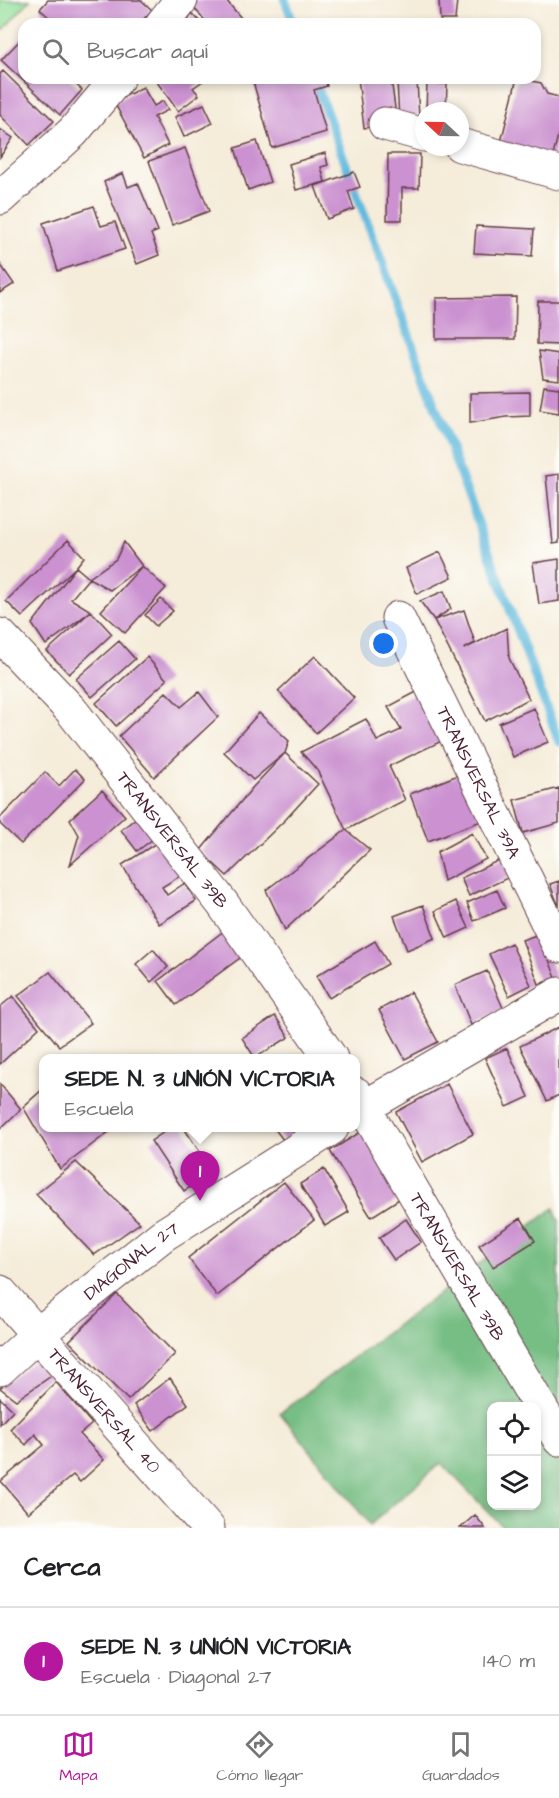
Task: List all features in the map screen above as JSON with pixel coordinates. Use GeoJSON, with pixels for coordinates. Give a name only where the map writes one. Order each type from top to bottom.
{"type":"FeatureCollection","features":[{"type":"Feature","properties":{"kind":"street"},"geometry":{"type":"LineString","coordinates":[[167,18],[181,0]]}},
{"type":"Feature","properties":{"kind":"street"},"geometry":{"type":"LineString","coordinates":[[0,198],[73,132],[113,84]]}},
{"type":"Feature","properties":{"kind":"street"},"geometry":{"type":"LineString","coordinates":[[385,124],[415,132]]}},
{"type":"Feature","properties":{"kind":"street"},"geometry":{"type":"LineString","coordinates":[[469,148],[559,173]]}},
{"type":"Feature","properties":{"kind":"street","name":"TRANSVERSAL 39A"},"geometry":{"type":"LineString","coordinates":[[398,618],[559,946]]}},
{"type":"Feature","properties":{"kind":"street","name":"TRANSVERSAL 39B"},"geometry":{"type":"LineString","coordinates":[[0,635],[72,710],[222,903],[328,1054]]}},
{"type":"Feature","properties":{"kind":"street"},"geometry":{"type":"LineString","coordinates":[[360,1103],[559,994]]}},
{"type":"Feature","properties":{"kind":"street","name":"TRANSVERSAL 39B"},"geometry":{"type":"LineString","coordinates":[[360,1106],[559,1439]]}},
{"type":"Feature","properties":{"kind":"street","name":"DIAGONAL 27"},"geometry":{"type":"LineString","coordinates":[[0,1369],[38,1334],[163,1235],[326,1132]]}},
{"type":"Feature","properties":{"kind":"street","name":"TRANSVERSAL 40"},"geometry":{"type":"LineString","coordinates":[[0,1292],[208,1528]]}},
{"type":"Feature","properties":{"kind":"green space"},"geometry":{"type":"Polygon","coordinates":[[[0,0],[30,0],[0,33],[0,0]]]}},
{"type":"Feature","properties":{"kind":"green space"},"geometry":{"type":"Polygon","coordinates":[[[554,1208],[559,1221],[559,1528],[504,1528],[441,1463],[370,1525],[280,1413],[554,1208]]]}},
{"type":"Feature","properties":{"kind":"building"},"geometry":{"type":"Polygon","coordinates":[[[48,0],[141,0],[152,10],[145,18],[50,18],[40,9],[48,0]]]}},
{"type":"Feature","properties":{"kind":"building"},"geometry":{"type":"Polygon","coordinates":[[[192,0],[226,0],[241,18],[203,18],[189,2],[192,0]]]}},
{"type":"Feature","properties":{"kind":"building"},"geometry":{"type":"Polygon","coordinates":[[[439,0],[457,0],[455,18],[440,18],[439,0]]]}},
{"type":"Feature","properties":{"kind":"building"},"geometry":{"type":"Polygon","coordinates":[[[18,42],[18,76],[1,60],[18,42]]]}},
{"type":"Feature","properties":{"kind":"building"},"geometry":{"type":"Polygon","coordinates":[[[3,71],[54,121],[29,145],[0,115],[0,74],[3,71]]]}},
{"type":"Feature","properties":{"kind":"building"},"geometry":{"type":"Polygon","coordinates":[[[541,83],[547,94],[559,97],[559,131],[552,160],[500,146],[516,84],[541,83]]]}},
{"type":"Feature","properties":{"kind":"building"},"geometry":{"type":"Polygon","coordinates":[[[27,84],[76,84],[82,90],[60,115],[27,84]]]}},
{"type":"Feature","properties":{"kind":"building"},"geometry":{"type":"Polygon","coordinates":[[[158,84],[199,84],[193,88],[199,95],[178,111],[158,84]]]}},
{"type":"Feature","properties":{"kind":"building"},"geometry":{"type":"Polygon","coordinates":[[[254,84],[326,84],[327,86],[314,90],[326,132],[272,148],[254,84]]]}},
{"type":"Feature","properties":{"kind":"building"},"geometry":{"type":"Polygon","coordinates":[[[359,84],[392,84],[397,123],[364,128],[359,84]]]}},
{"type":"Feature","properties":{"kind":"building"},"geometry":{"type":"Polygon","coordinates":[[[397,84],[417,84],[418,102],[415,102],[415,118],[399,119],[397,84]]]}},
{"type":"Feature","properties":{"kind":"building"},"geometry":{"type":"Polygon","coordinates":[[[427,84],[447,84],[446,102],[426,102],[427,84]]]}},
{"type":"Feature","properties":{"kind":"building"},"geometry":{"type":"Polygon","coordinates":[[[143,87],[154,106],[163,101],[168,110],[154,117],[168,145],[144,158],[114,102],[143,87]]]}},
{"type":"Feature","properties":{"kind":"building"},"geometry":{"type":"Polygon","coordinates":[[[204,104],[213,123],[184,137],[175,117],[204,104]]]}},
{"type":"Feature","properties":{"kind":"building"},"geometry":{"type":"Polygon","coordinates":[[[0,129],[13,138],[0,157],[0,129]]]}},
{"type":"Feature","properties":{"kind":"building"},"geometry":{"type":"Polygon","coordinates":[[[257,141],[270,182],[248,190],[235,148],[257,141]]]}},
{"type":"Feature","properties":{"kind":"building"},"geometry":{"type":"Polygon","coordinates":[[[185,148],[209,211],[172,225],[149,161],[185,148]]]}},
{"type":"Feature","properties":{"kind":"building"},"geometry":{"type":"Polygon","coordinates":[[[325,153],[328,165],[321,167],[325,182],[296,190],[289,164],[325,153]]]}},
{"type":"Feature","properties":{"kind":"building"},"geometry":{"type":"Polygon","coordinates":[[[388,154],[420,156],[419,188],[402,188],[402,220],[387,220],[388,154]]]}},
{"type":"Feature","properties":{"kind":"building"},"geometry":{"type":"Polygon","coordinates":[[[354,172],[360,187],[348,191],[354,209],[327,219],[315,186],[354,172]]]}},
{"type":"Feature","properties":{"kind":"building"},"geometry":{"type":"Polygon","coordinates":[[[123,173],[128,187],[138,183],[158,231],[151,234],[159,255],[137,264],[104,182],[123,173]]]}},
{"type":"Feature","properties":{"kind":"building"},"geometry":{"type":"Polygon","coordinates":[[[94,206],[101,226],[115,222],[125,249],[58,271],[43,223],[94,206]]]}},
{"type":"Feature","properties":{"kind":"building"},"geometry":{"type":"Polygon","coordinates":[[[476,226],[534,229],[532,256],[474,253],[476,226]]]}},
{"type":"Feature","properties":{"kind":"building"},"geometry":{"type":"Polygon","coordinates":[[[0,264],[14,284],[0,293],[0,264]]]}},
{"type":"Feature","properties":{"kind":"building"},"geometry":{"type":"Polygon","coordinates":[[[516,297],[515,339],[436,339],[436,298],[516,297]]]}},
{"type":"Feature","properties":{"kind":"building"},"geometry":{"type":"Polygon","coordinates":[[[538,301],[559,301],[559,345],[537,344],[538,301]]]}},
{"type":"Feature","properties":{"kind":"building"},"geometry":{"type":"Polygon","coordinates":[[[539,351],[559,354],[559,380],[543,378],[539,351]]]}},
{"type":"Feature","properties":{"kind":"building"},"geometry":{"type":"Polygon","coordinates":[[[544,386],[559,388],[559,413],[540,410],[544,386]]]}},
{"type":"Feature","properties":{"kind":"building"},"geometry":{"type":"Polygon","coordinates":[[[530,392],[530,416],[470,423],[470,393],[530,392]]]}},
{"type":"Feature","properties":{"kind":"building"},"geometry":{"type":"Polygon","coordinates":[[[559,474],[559,543],[553,544],[546,476],[559,474]]]}},
{"type":"Feature","properties":{"kind":"building"},"geometry":{"type":"Polygon","coordinates":[[[68,540],[84,557],[22,617],[6,601],[68,540]]]}},
{"type":"Feature","properties":{"kind":"building"},"geometry":{"type":"Polygon","coordinates":[[[124,542],[142,566],[110,590],[89,578],[116,559],[124,542]]]}},
{"type":"Feature","properties":{"kind":"building"},"geometry":{"type":"Polygon","coordinates":[[[440,552],[452,577],[417,594],[406,568],[440,552]]]}},
{"type":"Feature","properties":{"kind":"building"},"geometry":{"type":"Polygon","coordinates":[[[559,559],[559,601],[539,604],[533,563],[559,559]]]}},
{"type":"Feature","properties":{"kind":"building"},"geometry":{"type":"Polygon","coordinates":[[[142,566],[166,588],[125,633],[101,611],[142,566]]]}},
{"type":"Feature","properties":{"kind":"building"},"geometry":{"type":"Polygon","coordinates":[[[76,567],[89,578],[71,599],[91,611],[46,645],[32,624],[76,567]]]}},
{"type":"Feature","properties":{"kind":"building"},"geometry":{"type":"Polygon","coordinates":[[[444,591],[451,609],[434,620],[420,601],[444,591]]]}},
{"type":"Feature","properties":{"kind":"building"},"geometry":{"type":"Polygon","coordinates":[[[161,599],[173,611],[156,626],[145,615],[161,599]]]}},
{"type":"Feature","properties":{"kind":"building"},"geometry":{"type":"Polygon","coordinates":[[[464,610],[475,643],[464,649],[507,628],[509,658],[529,699],[485,721],[434,620],[464,610]]]}},
{"type":"Feature","properties":{"kind":"building"},"geometry":{"type":"Polygon","coordinates":[[[91,611],[112,634],[69,674],[47,651],[91,611]]]}},
{"type":"Feature","properties":{"kind":"building"},"geometry":{"type":"Polygon","coordinates":[[[119,641],[135,659],[92,697],[76,679],[119,641]]]}},
{"type":"Feature","properties":{"kind":"building"},"geometry":{"type":"Polygon","coordinates":[[[315,656],[354,698],[316,733],[278,691],[315,656]]]}},
{"type":"Feature","properties":{"kind":"building"},"geometry":{"type":"Polygon","coordinates":[[[147,657],[167,680],[116,726],[96,703],[147,657]]]}},
{"type":"Feature","properties":{"kind":"building"},"geometry":{"type":"Polygon","coordinates":[[[422,689],[448,738],[389,766],[405,800],[346,830],[317,770],[301,752],[366,719],[377,741],[401,730],[388,707],[422,689]]]}},
{"type":"Feature","properties":{"kind":"building"},"geometry":{"type":"Polygon","coordinates":[[[166,692],[181,707],[199,692],[218,717],[154,777],[119,736],[166,692]]]}},
{"type":"Feature","properties":{"kind":"building"},"geometry":{"type":"Polygon","coordinates":[[[534,708],[548,742],[513,757],[499,723],[534,708]]]}},
{"type":"Feature","properties":{"kind":"building"},"geometry":{"type":"Polygon","coordinates":[[[259,713],[289,741],[285,753],[253,780],[224,752],[259,713]]]}},
{"type":"Feature","properties":{"kind":"building"},"geometry":{"type":"Polygon","coordinates":[[[285,753],[318,784],[286,819],[227,876],[200,851],[253,787],[285,753]]]}},
{"type":"Feature","properties":{"kind":"building"},"geometry":{"type":"Polygon","coordinates":[[[75,769],[85,779],[21,844],[0,824],[0,818],[45,772],[59,786],[75,769]]]}},
{"type":"Feature","properties":{"kind":"building"},"geometry":{"type":"Polygon","coordinates":[[[463,773],[481,821],[428,841],[410,794],[463,773]]]}},
{"type":"Feature","properties":{"kind":"building"},"geometry":{"type":"Polygon","coordinates":[[[559,788],[559,823],[523,833],[514,800],[559,788]]]}},
{"type":"Feature","properties":{"kind":"building"},"geometry":{"type":"Polygon","coordinates":[[[102,790],[125,816],[70,865],[79,835],[70,819],[102,790]]]}},
{"type":"Feature","properties":{"kind":"building"},"geometry":{"type":"Polygon","coordinates":[[[145,811],[161,833],[137,851],[121,830],[145,811]]]}},
{"type":"Feature","properties":{"kind":"building"},"geometry":{"type":"Polygon","coordinates":[[[346,830],[370,850],[285,930],[266,890],[346,830]]]}},
{"type":"Feature","properties":{"kind":"building"},"geometry":{"type":"Polygon","coordinates":[[[472,833],[486,859],[444,881],[437,852],[472,833]]]}},
{"type":"Feature","properties":{"kind":"building"},"geometry":{"type":"Polygon","coordinates":[[[164,838],[185,873],[162,887],[167,895],[185,883],[196,901],[159,924],[122,865],[164,838]]]}},
{"type":"Feature","properties":{"kind":"building"},"geometry":{"type":"Polygon","coordinates":[[[508,856],[516,874],[469,896],[461,878],[508,856]]]}},
{"type":"Feature","properties":{"kind":"building"},"geometry":{"type":"Polygon","coordinates":[[[559,881],[559,907],[550,884],[559,881]]]}},
{"type":"Feature","properties":{"kind":"building"},"geometry":{"type":"Polygon","coordinates":[[[497,890],[505,908],[474,921],[467,903],[497,890]]]}},
{"type":"Feature","properties":{"kind":"building"},"geometry":{"type":"Polygon","coordinates":[[[456,901],[469,928],[447,938],[435,911],[456,901]]]}},
{"type":"Feature","properties":{"kind":"building"},"geometry":{"type":"Polygon","coordinates":[[[423,905],[435,938],[407,950],[394,916],[423,905]]]}},
{"type":"Feature","properties":{"kind":"building"},"geometry":{"type":"Polygon","coordinates":[[[229,927],[248,952],[176,1005],[158,981],[229,927]]]}},
{"type":"Feature","properties":{"kind":"building"},"geometry":{"type":"Polygon","coordinates":[[[539,934],[556,978],[539,984],[522,940],[539,934]]]}},
{"type":"Feature","properties":{"kind":"building"},"geometry":{"type":"Polygon","coordinates":[[[375,941],[388,964],[329,998],[316,976],[375,941]]]}},
{"type":"Feature","properties":{"kind":"building"},"geometry":{"type":"Polygon","coordinates":[[[511,943],[531,985],[509,996],[489,954],[511,943]]]}},
{"type":"Feature","properties":{"kind":"building"},"geometry":{"type":"Polygon","coordinates":[[[153,949],[168,967],[151,982],[136,964],[153,949]]]}},
{"type":"Feature","properties":{"kind":"building"},"geometry":{"type":"Polygon","coordinates":[[[487,971],[504,1010],[471,1025],[455,985],[487,971]]]}},
{"type":"Feature","properties":{"kind":"building"},"geometry":{"type":"Polygon","coordinates":[[[50,972],[91,1023],[59,1046],[18,996],[50,972]]]}},
{"type":"Feature","properties":{"kind":"building"},"geometry":{"type":"Polygon","coordinates":[[[411,992],[438,1042],[405,1059],[379,1010],[411,992]]]}},
{"type":"Feature","properties":{"kind":"building"},"geometry":{"type":"Polygon","coordinates":[[[13,996],[39,1028],[0,1064],[0,1007],[13,996]]]}},
{"type":"Feature","properties":{"kind":"building"},"geometry":{"type":"Polygon","coordinates":[[[275,1016],[289,1037],[261,1054],[252,1054],[242,1038],[275,1016]]]}},
{"type":"Feature","properties":{"kind":"building"},"geometry":{"type":"Polygon","coordinates":[[[559,1027],[559,1095],[547,1101],[520,1046],[559,1027]]]}},
{"type":"Feature","properties":{"kind":"building"},"geometry":{"type":"Polygon","coordinates":[[[507,1048],[529,1097],[507,1107],[485,1058],[507,1048]]]}},
{"type":"Feature","properties":{"kind":"building"},"geometry":{"type":"Polygon","coordinates":[[[0,1084],[21,1109],[0,1129],[0,1084]]]}},
{"type":"Feature","properties":{"kind":"building"},"geometry":{"type":"Polygon","coordinates":[[[447,1084],[473,1134],[422,1162],[396,1112],[447,1084]]]}},
{"type":"Feature","properties":{"kind":"building"},"geometry":{"type":"Polygon","coordinates":[[[39,1093],[39,1132],[109,1132],[60,1169],[23,1107],[39,1093]]]}},
{"type":"Feature","properties":{"kind":"building"},"geometry":{"type":"Polygon","coordinates":[[[367,1128],[407,1194],[371,1217],[330,1151],[367,1128]]]}},
{"type":"Feature","properties":{"kind":"building"},"geometry":{"type":"Polygon","coordinates":[[[164,1132],[187,1132],[213,1172],[184,1191],[151,1141],[164,1132]]]}},
{"type":"Feature","properties":{"kind":"building"},"geometry":{"type":"Polygon","coordinates":[[[277,1132],[297,1132],[284,1141],[277,1132]]]}},
{"type":"Feature","properties":{"kind":"building"},"geometry":{"type":"Polygon","coordinates":[[[76,1162],[140,1223],[94,1255],[36,1194],[76,1162]]]}},
{"type":"Feature","properties":{"kind":"building"},"geometry":{"type":"Polygon","coordinates":[[[324,1169],[349,1212],[325,1226],[300,1184],[324,1169]]]}},
{"type":"Feature","properties":{"kind":"building"},"geometry":{"type":"Polygon","coordinates":[[[284,1182],[314,1220],[217,1296],[188,1258],[284,1182]]]}},
{"type":"Feature","properties":{"kind":"building"},"geometry":{"type":"Polygon","coordinates":[[[521,1218],[535,1241],[493,1267],[479,1245],[521,1218]]]}},
{"type":"Feature","properties":{"kind":"building"},"geometry":{"type":"Polygon","coordinates":[[[406,1219],[421,1242],[394,1260],[379,1238],[406,1219]]]}},
{"type":"Feature","properties":{"kind":"building"},"geometry":{"type":"Polygon","coordinates":[[[117,1294],[175,1354],[128,1400],[69,1341],[117,1294]]]}},
{"type":"Feature","properties":{"kind":"building"},"geometry":{"type":"Polygon","coordinates":[[[39,1356],[60,1370],[16,1400],[0,1388],[39,1356]]]}},
{"type":"Feature","properties":{"kind":"building"},"geometry":{"type":"Polygon","coordinates":[[[170,1378],[188,1404],[153,1431],[134,1405],[170,1378]]]}},
{"type":"Feature","properties":{"kind":"building"},"geometry":{"type":"Polygon","coordinates":[[[56,1382],[92,1424],[80,1434],[104,1460],[80,1482],[73,1475],[28,1513],[1,1481],[44,1445],[35,1434],[26,1445],[10,1429],[56,1382]]]}},
{"type":"Feature","properties":{"kind":"building"},"geometry":{"type":"Polygon","coordinates":[[[0,1398],[13,1410],[0,1424],[0,1398]]]}},
{"type":"Feature","properties":{"kind":"building"},"geometry":{"type":"Polygon","coordinates":[[[475,1515],[485,1528],[460,1528],[475,1515]]]}},
{"type":"Feature","properties":{"kind":"waterway"},"geometry":{"type":"LineString","coordinates":[[285,0],[292,18]]}},
{"type":"Feature","properties":{"kind":"waterway"},"geometry":{"type":"LineString","coordinates":[[316,84],[559,742]]}},
{"type":"Feature","properties":{"kind":"place","name":"SEDE N. 3 UNIÓN VICTORIA"},"geometry":{"type":"Point","coordinates":[200,1201]}}]}
